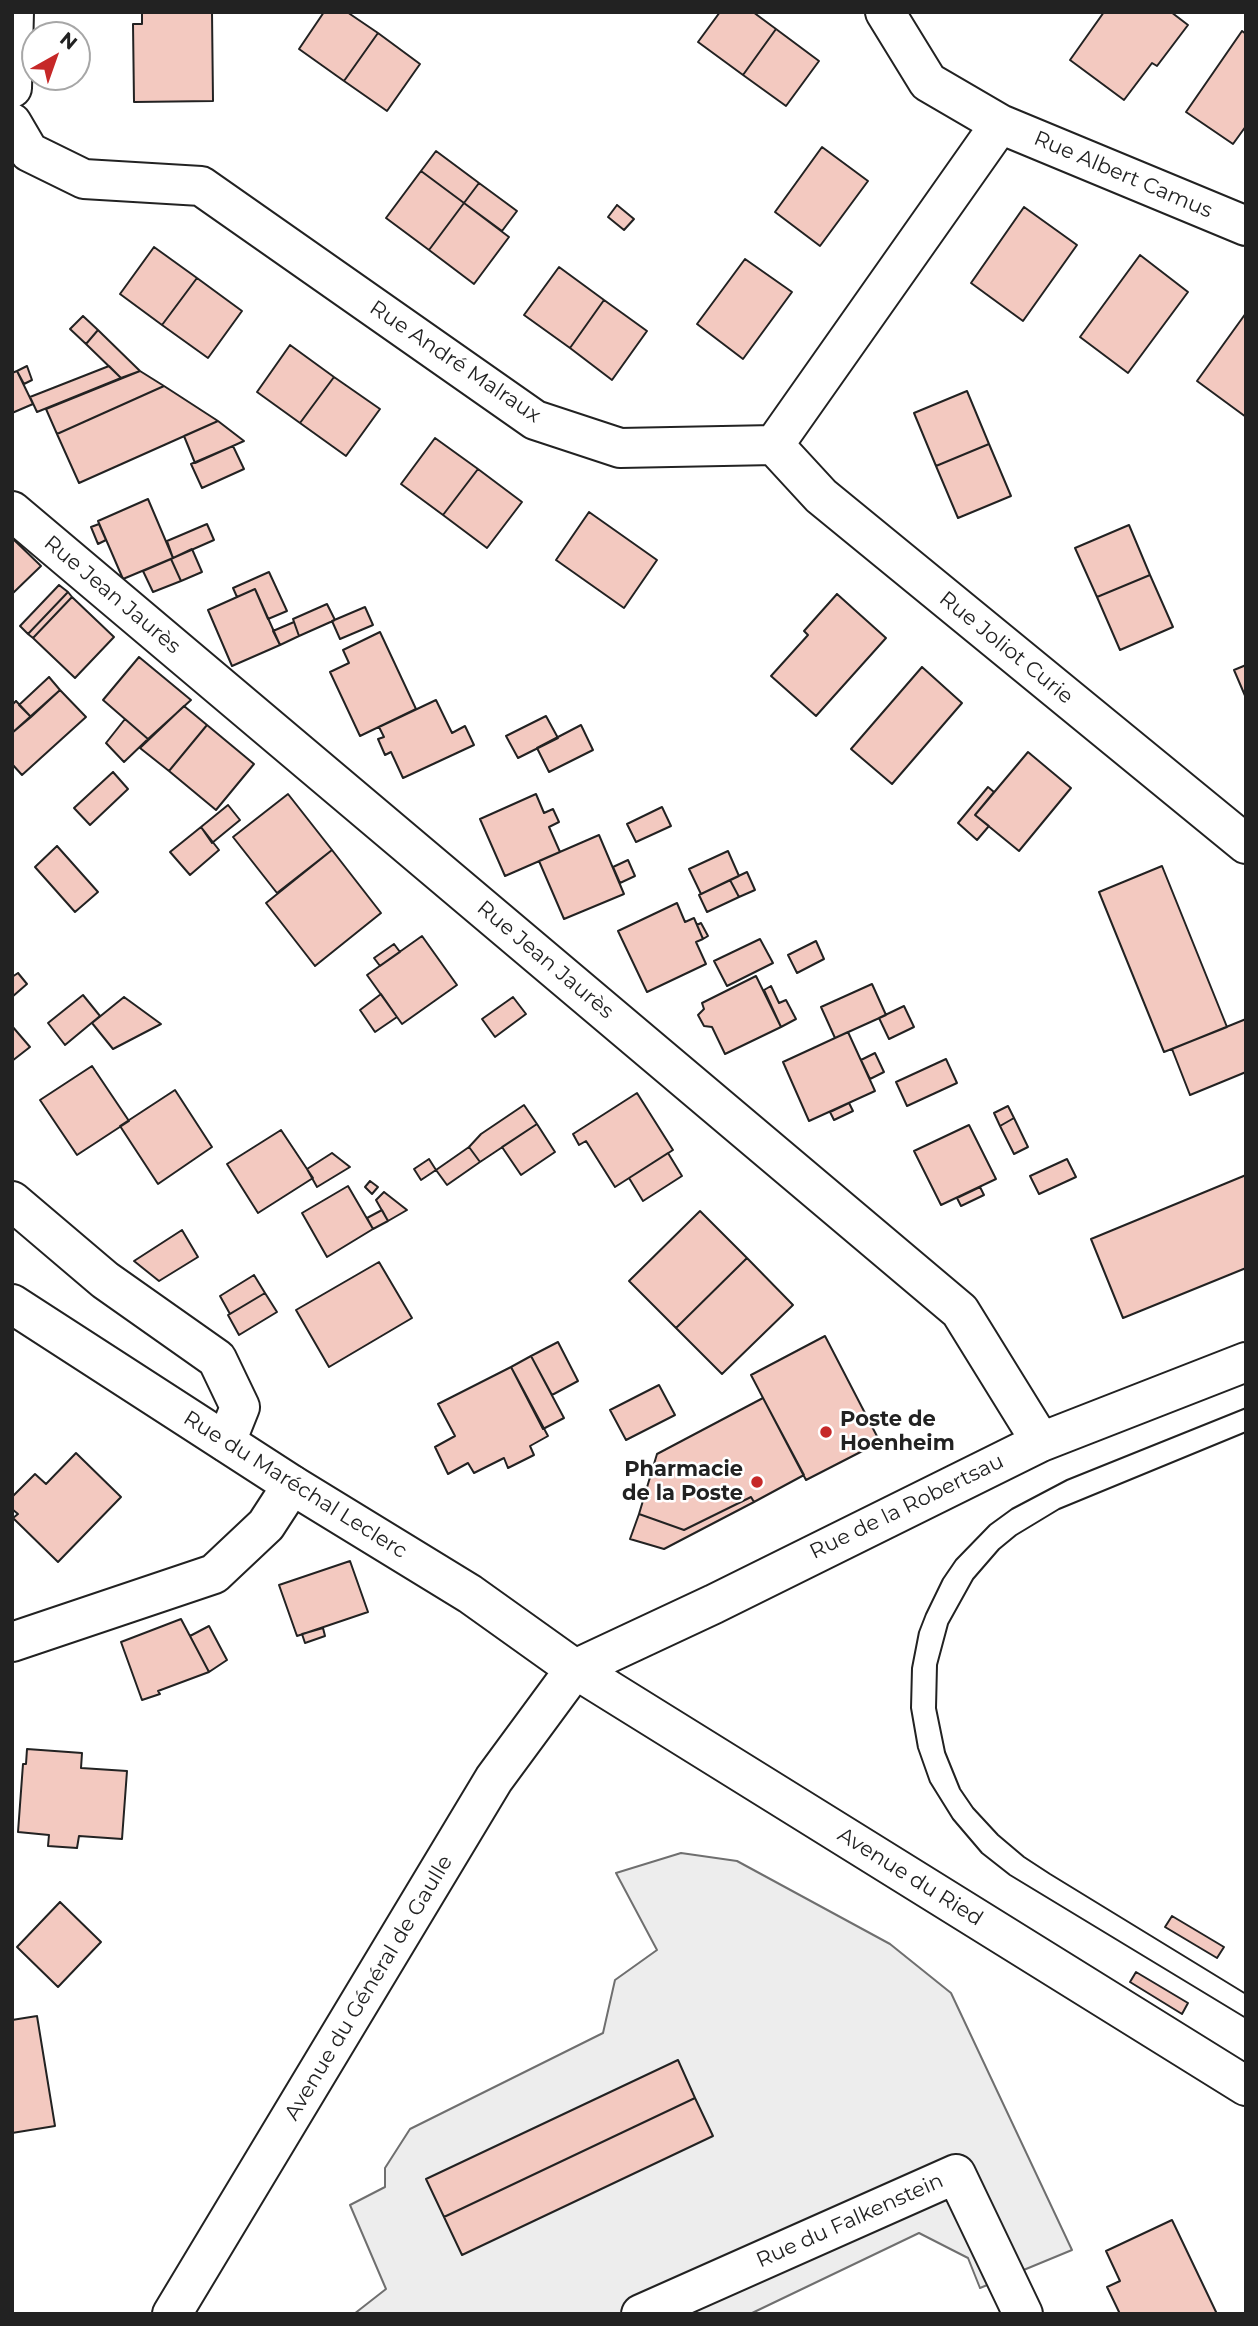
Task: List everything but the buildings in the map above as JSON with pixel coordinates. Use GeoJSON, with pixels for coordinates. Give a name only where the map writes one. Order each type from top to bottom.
{"type":"FeatureCollection","features":[{"type":"Feature","properties":{"kind":"street"},"geometry":{"type":"LineString","coordinates":[[12,88],[14,12]]}},
{"type":"Feature","properties":{"kind":"street"},"geometry":{"type":"LineString","coordinates":[[774,445],[1000,124],[928,82],[885,12]]}},
{"type":"Feature","properties":{"kind":"street","name":"Rue André Malraux"},"geometry":{"type":"LineString","coordinates":[[12,123],[29,152],[84,178],[201,186],[535,419],[620,448],[774,445]]}},
{"type":"Feature","properties":{"kind":"street","name":"Rue Albert Camus"},"geometry":{"type":"LineString","coordinates":[[1000,124],[1246,226]]}},
{"type":"Feature","properties":{"kind":"street","name":"Rue Joliot Curie"},"geometry":{"type":"LineString","coordinates":[[774,445],[821,496],[1246,844]]}},
{"type":"Feature","properties":{"kind":"street","name":"Rue Jean Jaurès"},"geometry":{"type":"LineString","coordinates":[[12,510],[960,1311],[1041,1442]]}},
{"type":"Feature","properties":{"kind":"street"},"geometry":{"type":"LineString","coordinates":[[12,1201],[106,1280],[217,1359],[240,1407],[226,1442]]}},
{"type":"Feature","properties":{"kind":"street","name":"Rue du Maréchal Leclerc"},"geometry":{"type":"LineString","coordinates":[[12,1304],[292,1485],[470,1594],[575,1669]]}},
{"type":"Feature","properties":{"kind":"street","name":"Rue de la Robertsau"},"geometry":{"type":"LineString","coordinates":[[575,1669],[714,1604],[1041,1442],[1246,1362]]}},
{"type":"Feature","properties":{"kind":"street"},"geometry":{"type":"LineString","coordinates":[[12,1642],[214,1574],[266,1525],[292,1485]]}},
{"type":"Feature","properties":{"kind":"street","name":"Avenue du Ried"},"geometry":{"type":"LineString","coordinates":[[575,1669],[1246,2086]]}},
{"type":"Feature","properties":{"kind":"street","name":"Avenue du Général de Gaulle"},"geometry":{"type":"LineString","coordinates":[[172,2314],[494,1779],[575,1669]]}},
{"type":"Feature","properties":{"kind":"street","name":"Rue du Falkenstein"},"geometry":{"type":"LineString","coordinates":[[641,2314],[957,2174],[1023,2314]]}},
{"type":"Feature","properties":{"kind":"shaded area"},"geometry":{"type":"Polygon","coordinates":[[[681,1853],[737,1861],[890,1944],[951,1993],[1072,2250],[980,2288],[968,2258],[919,2233],[750,2314],[354,2314],[386,2289],[350,2205],[385,2187],[385,2168],[410,2129],[603,2033],[615,1980],[657,1950],[616,1873],[681,1853]]]}},
{"type":"Feature","properties":{"kind":"tram line"},"geometry":{"type":"LineString","coordinates":[[1246,1408],[1067,1480],[1012,1509],[990,1525],[956,1560],[943,1579],[926,1614],[919,1632],[912,1668],[911,1708],[918,1748],[930,1782],[953,1819],[982,1853],[1010,1875],[1246,2018]]}},
{"type":"Feature","properties":{"kind":"tram line"},"geometry":{"type":"LineString","coordinates":[[1246,1432],[1059,1509],[1016,1535],[999,1549],[973,1579],[948,1624],[937,1665],[936,1708],[945,1752],[960,1789],[998,1835],[1050,1874],[1246,1994]]}},
{"type":"Feature","properties":{"kind":"place","name":"Poste de Hoenheim"},"geometry":{"type":"Point","coordinates":[826,1432]}},
{"type":"Feature","properties":{"kind":"place","name":"Pharmacie de la Poste"},"geometry":{"type":"Point","coordinates":[757,1482]}}]}
